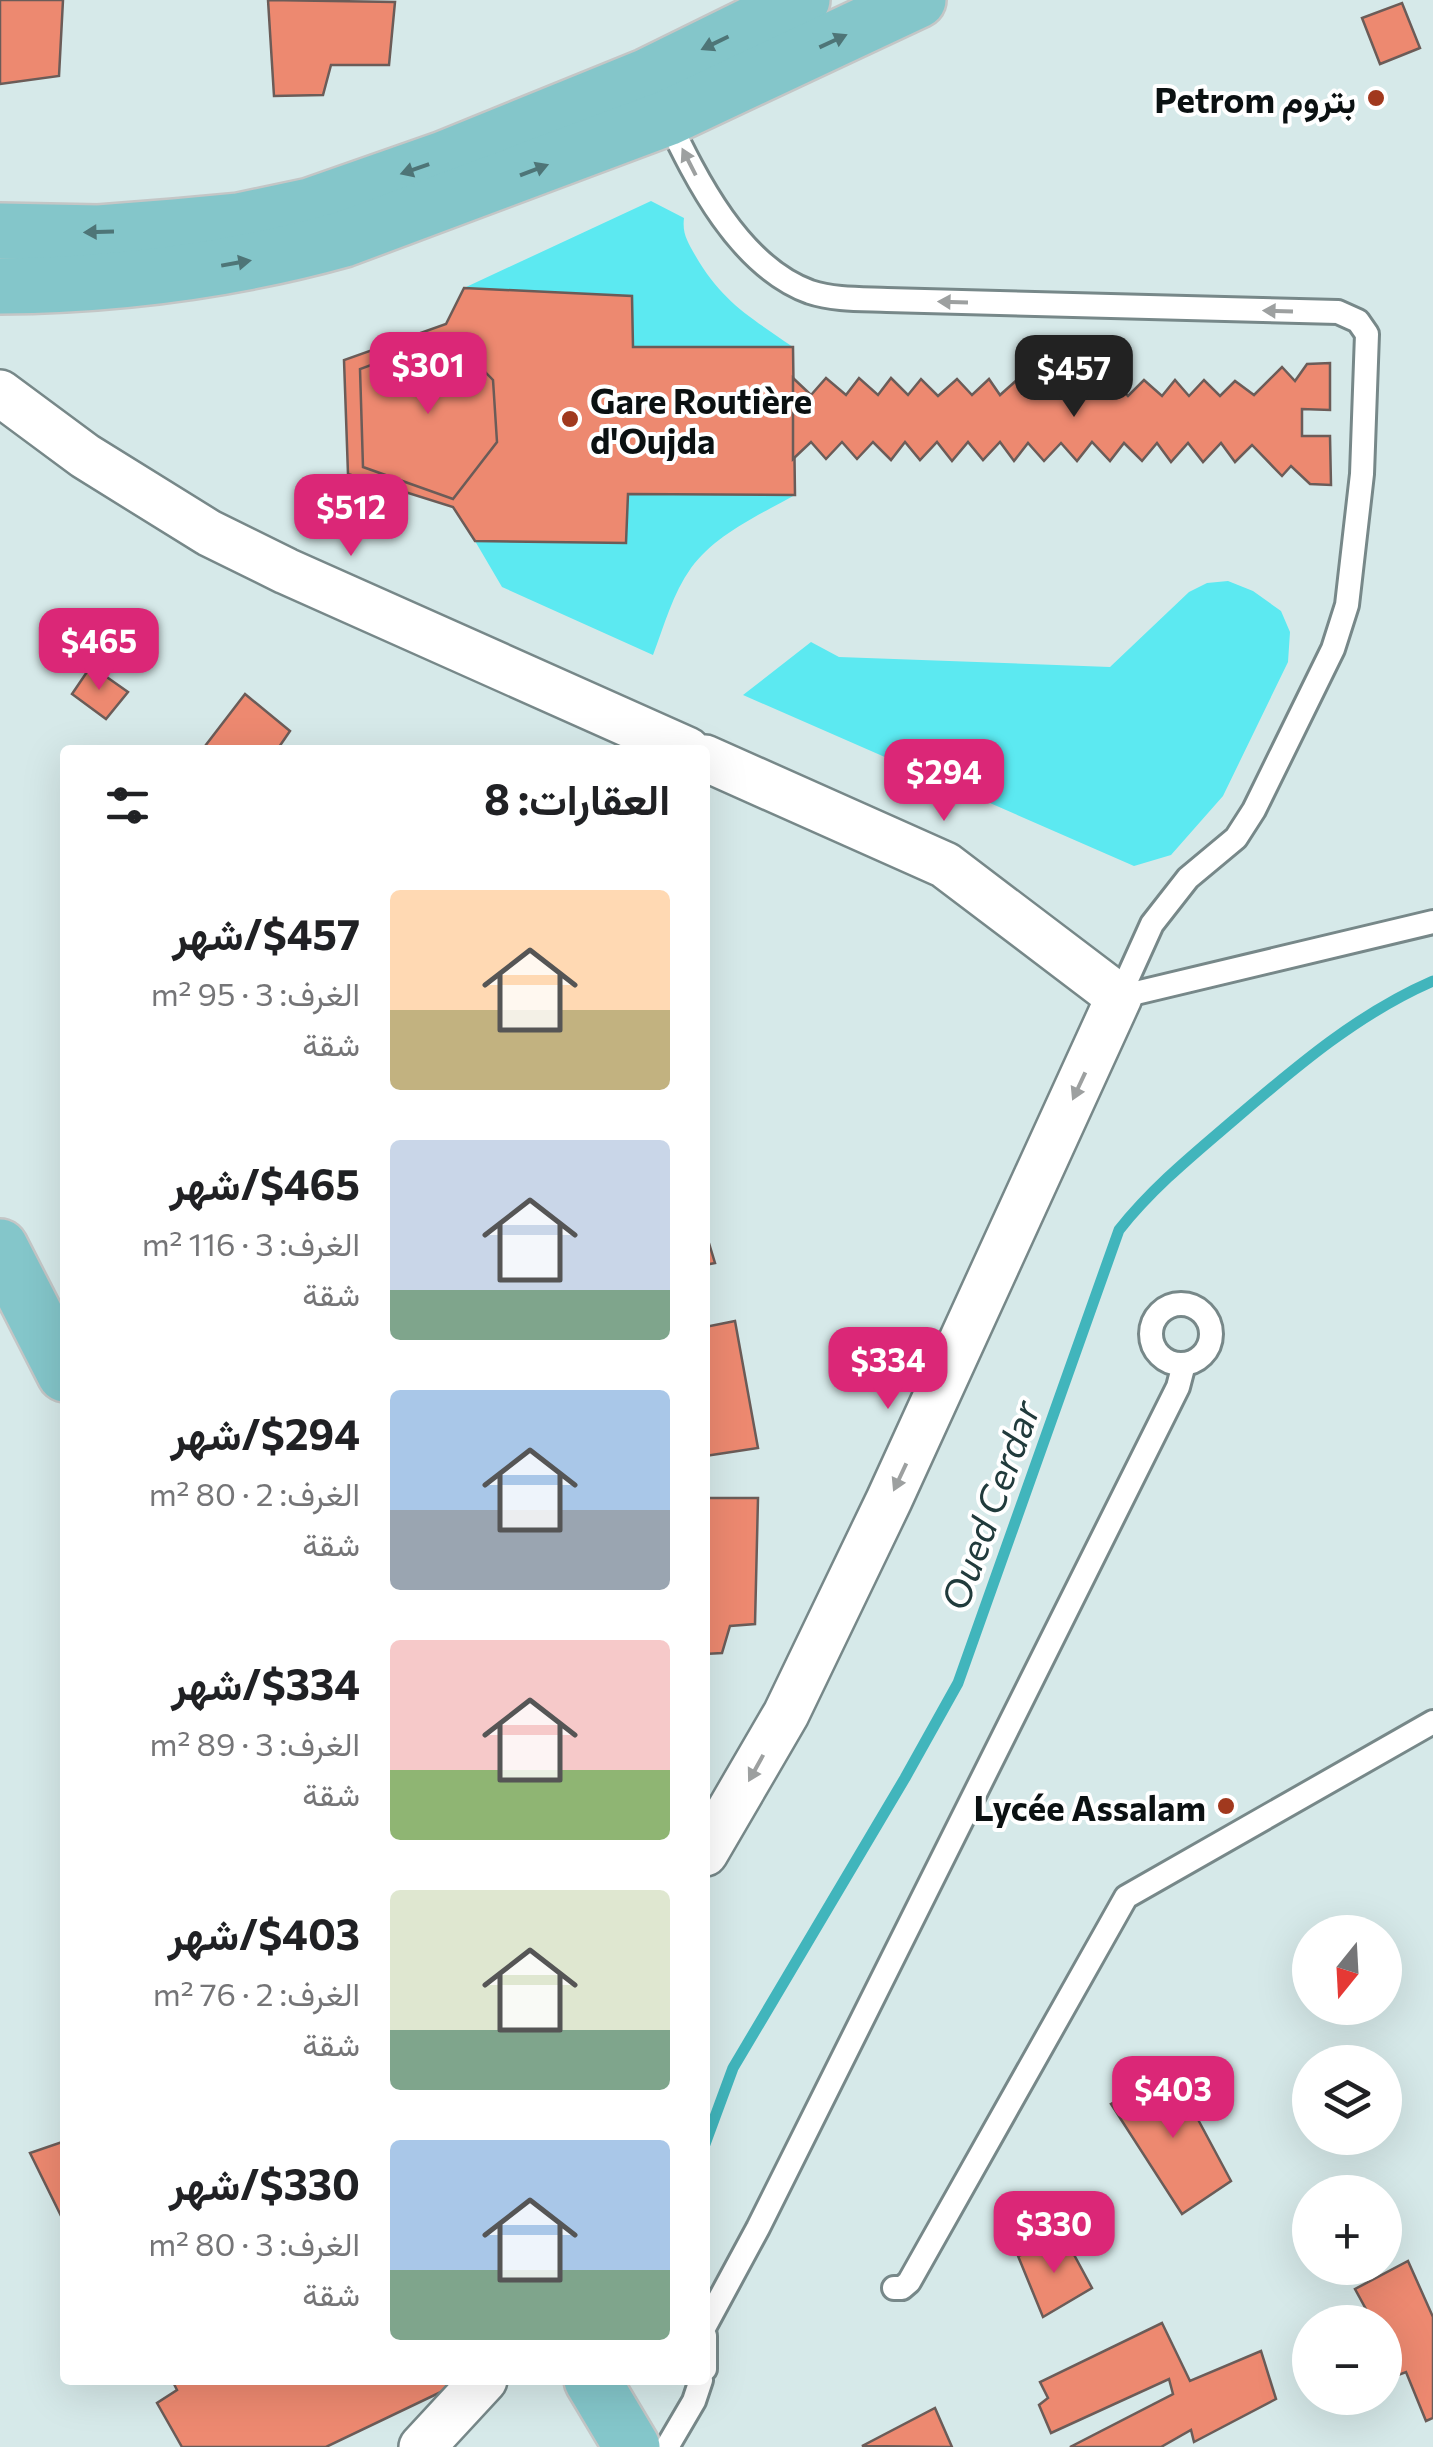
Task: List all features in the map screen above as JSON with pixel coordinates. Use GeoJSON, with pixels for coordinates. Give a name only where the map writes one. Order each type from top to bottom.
{"type":"FeatureCollection","features":[{"type":"Feature","properties":{"kind":"main road"},"geometry":{"type":"LineString","coordinates":[[0,286],[99,282],[294,253],[454,200],[658,97],[802,0]]}},
{"type":"Feature","properties":{"kind":"main road"},"geometry":{"type":"LineString","coordinates":[[0,231],[99,232],[175,227],[239,221],[310,206],[444,160],[658,97],[918,0]]}},
{"type":"Feature","properties":{"kind":"main road"},"geometry":{"type":"LineString","coordinates":[[0,1247],[60,1364]]}},
{"type":"Feature","properties":{"kind":"main road"},"geometry":{"type":"LineString","coordinates":[[595,2385],[632,2447]]}},
{"type":"Feature","properties":{"kind":"street"},"geometry":{"type":"LineString","coordinates":[[0,393],[85,456],[209,533],[676,745]]}},
{"type":"Feature","properties":{"kind":"street"},"geometry":{"type":"LineString","coordinates":[[710,760],[945,865],[1120,997],[829,1625],[777,1729],[710,1844]]}},
{"type":"Feature","properties":{"kind":"street"},"geometry":{"type":"LineString","coordinates":[[422,2447],[479,2385]]}},
{"type":"Feature","properties":{"kind":"lane"},"geometry":{"type":"LineString","coordinates":[[658,97],[712,204],[770,268],[814,294],[887,300],[1338,312],[1358,321],[1367,334],[1362,474],[1347,605],[1332,649],[1254,810],[1236,838],[1188,878],[1152,924],[1120,997]]}},
{"type":"Feature","properties":{"kind":"lane"},"geometry":{"type":"LineString","coordinates":[[1120,997],[1433,922]]}},
{"type":"Feature","properties":{"kind":"lane"},"geometry":{"type":"LineString","coordinates":[[710,2317],[767,2211],[1178,1387],[1184,1364]]}},
{"type":"Feature","properties":{"kind":"lane"},"geometry":{"type":"LineString","coordinates":[[894,2288],[909,2282],[1126,1897],[1433,1722]]}},
{"type":"Feature","properties":{"kind":"lane"},"geometry":{"type":"LineString","coordinates":[[667,2447],[699,2385]]}},
{"type":"Feature","properties":{"kind":"shaded area"},"geometry":{"type":"Polygon","coordinates":[[[651,201],[684,218],[690,246],[727,297],[793,347],[633,347],[631,296],[464,288],[651,201]]]}},
{"type":"Feature","properties":{"kind":"shaded area"},"geometry":{"type":"Polygon","coordinates":[[[628,494],[795,495],[739,526],[701,556],[679,588],[653,655],[502,587],[475,541],[626,543],[628,494]]]}},
{"type":"Feature","properties":{"kind":"shaded area"},"geometry":{"type":"Polygon","coordinates":[[[1228,581],[1253,591],[1281,611],[1290,632],[1288,662],[1223,796],[1171,855],[1134,866],[743,695],[811,642],[839,657],[1110,667],[1189,592],[1207,583],[1228,581]]]}},
{"type":"Feature","properties":{"kind":"building"},"geometry":{"type":"Polygon","coordinates":[[[0,0],[63,0],[59,76],[0,84],[0,0]]]}},
{"type":"Feature","properties":{"kind":"building"},"geometry":{"type":"Polygon","coordinates":[[[268,0],[395,2],[389,65],[331,65],[323,95],[274,96],[268,0]]]}},
{"type":"Feature","properties":{"kind":"building"},"geometry":{"type":"Polygon","coordinates":[[[1402,3],[1420,48],[1380,64],[1362,18],[1402,3]]]}},
{"type":"Feature","properties":{"kind":"building","name":"Gare Routière d'Oujda"},"geometry":{"type":"Polygon","coordinates":[[[464,288],[632,296],[633,347],[793,347],[795,495],[628,494],[626,543],[475,541],[453,507],[348,474],[344,360],[446,324],[464,288]]]}},
{"type":"Feature","properties":{"kind":"building"},"geometry":{"type":"Polygon","coordinates":[[[450,336],[493,380],[497,442],[453,499],[363,467],[360,369],[450,336]]]}},
{"type":"Feature","properties":{"kind":"building"},"geometry":{"type":"Polygon","coordinates":[[[1330,363],[1330,410],[1302,409],[1302,436],[1330,436],[1331,485],[1310,484],[1291,466],[1282,476],[1252,445],[1235,462],[1221,443],[1203,462],[1188,443],[1171,462],[1157,443],[1142,461],[1124,443],[1110,461],[1092,442],[1077,461],[1061,443],[1044,461],[1028,443],[1014,461],[1000,442],[983,460],[968,442],[952,461],[937,442],[920,460],[905,442],[891,460],[873,442],[857,459],[842,442],[826,459],[811,442],[793,459],[793,378],[811,395],[826,378],[846,395],[859,378],[878,395],[891,378],[908,395],[921,379],[938,396],[957,379],[972,395],[989,379],[1000,395],[1018,379],[1030,395],[1049,380],[1063,396],[1081,379],[1096,396],[1112,380],[1128,396],[1144,380],[1162,396],[1175,380],[1189,396],[1204,380],[1220,396],[1235,381],[1254,395],[1282,367],[1295,381],[1307,364],[1330,363]]]}},
{"type":"Feature","properties":{"kind":"building"},"geometry":{"type":"Polygon","coordinates":[[[91,666],[128,692],[106,719],[72,694],[91,666]]]}},
{"type":"Feature","properties":{"kind":"building"},"geometry":{"type":"Polygon","coordinates":[[[245,694],[290,731],[280,745],[206,745],[245,694]]]}},
{"type":"Feature","properties":{"kind":"building"},"geometry":{"type":"Polygon","coordinates":[[[735,1321],[758,1448],[710,1455],[710,1326],[735,1321]]]}},
{"type":"Feature","properties":{"kind":"building"},"geometry":{"type":"Polygon","coordinates":[[[710,1498],[758,1498],[755,1624],[730,1626],[722,1653],[710,1654],[710,1498]]]}},
{"type":"Feature","properties":{"kind":"building"},"geometry":{"type":"Polygon","coordinates":[[[1172,2071],[1231,2181],[1182,2214],[1111,2104],[1172,2071]]]}},
{"type":"Feature","properties":{"kind":"building"},"geometry":{"type":"Polygon","coordinates":[[[60,2143],[60,2214],[30,2153],[60,2143]]]}},
{"type":"Feature","properties":{"kind":"building"},"geometry":{"type":"Polygon","coordinates":[[[1065,2238],[1092,2288],[1043,2317],[1018,2256],[1065,2238]]]}},
{"type":"Feature","properties":{"kind":"building"},"geometry":{"type":"Polygon","coordinates":[[[1408,2261],[1433,2317],[1433,2418],[1426,2421],[1406,2372],[1402,2374],[1402,2305],[1364,2305],[1355,2289],[1363,2285],[1402,2285],[1402,2264],[1408,2261]]]}},
{"type":"Feature","properties":{"kind":"building"},"geometry":{"type":"Polygon","coordinates":[[[1162,2323],[1190,2381],[1261,2351],[1276,2399],[1194,2442],[1191,2430],[1161,2447],[1070,2447],[1173,2394],[1169,2379],[1051,2433],[1039,2405],[1048,2398],[1040,2382],[1162,2323]]]}},
{"type":"Feature","properties":{"kind":"building"},"geometry":{"type":"Polygon","coordinates":[[[174,2385],[456,2385],[326,2447],[182,2447],[157,2403],[177,2390],[174,2385]]]}},
{"type":"Feature","properties":{"kind":"building"},"geometry":{"type":"Polygon","coordinates":[[[935,2408],[952,2447],[862,2446],[935,2408]]]}},
{"type":"Feature","properties":{"kind":"waterway","name":"Oued Cerdar"},"geometry":{"type":"LineString","coordinates":[[710,2130],[733,2068],[958,1683],[1119,1230],[1174,1171],[1306,1060],[1354,1025],[1433,981]]}},
{"type":"Feature","properties":{"kind":"place","name":"Petrom بتروم"},"geometry":{"type":"Point","coordinates":[1376,98]}},
{"type":"Feature","properties":{"kind":"place","name":"Gare Routière d'Oujda"},"geometry":{"type":"Point","coordinates":[570,419]}},
{"type":"Feature","properties":{"kind":"place","name":"Lycée Assalam"},"geometry":{"type":"Point","coordinates":[1226,1806]}}]}
